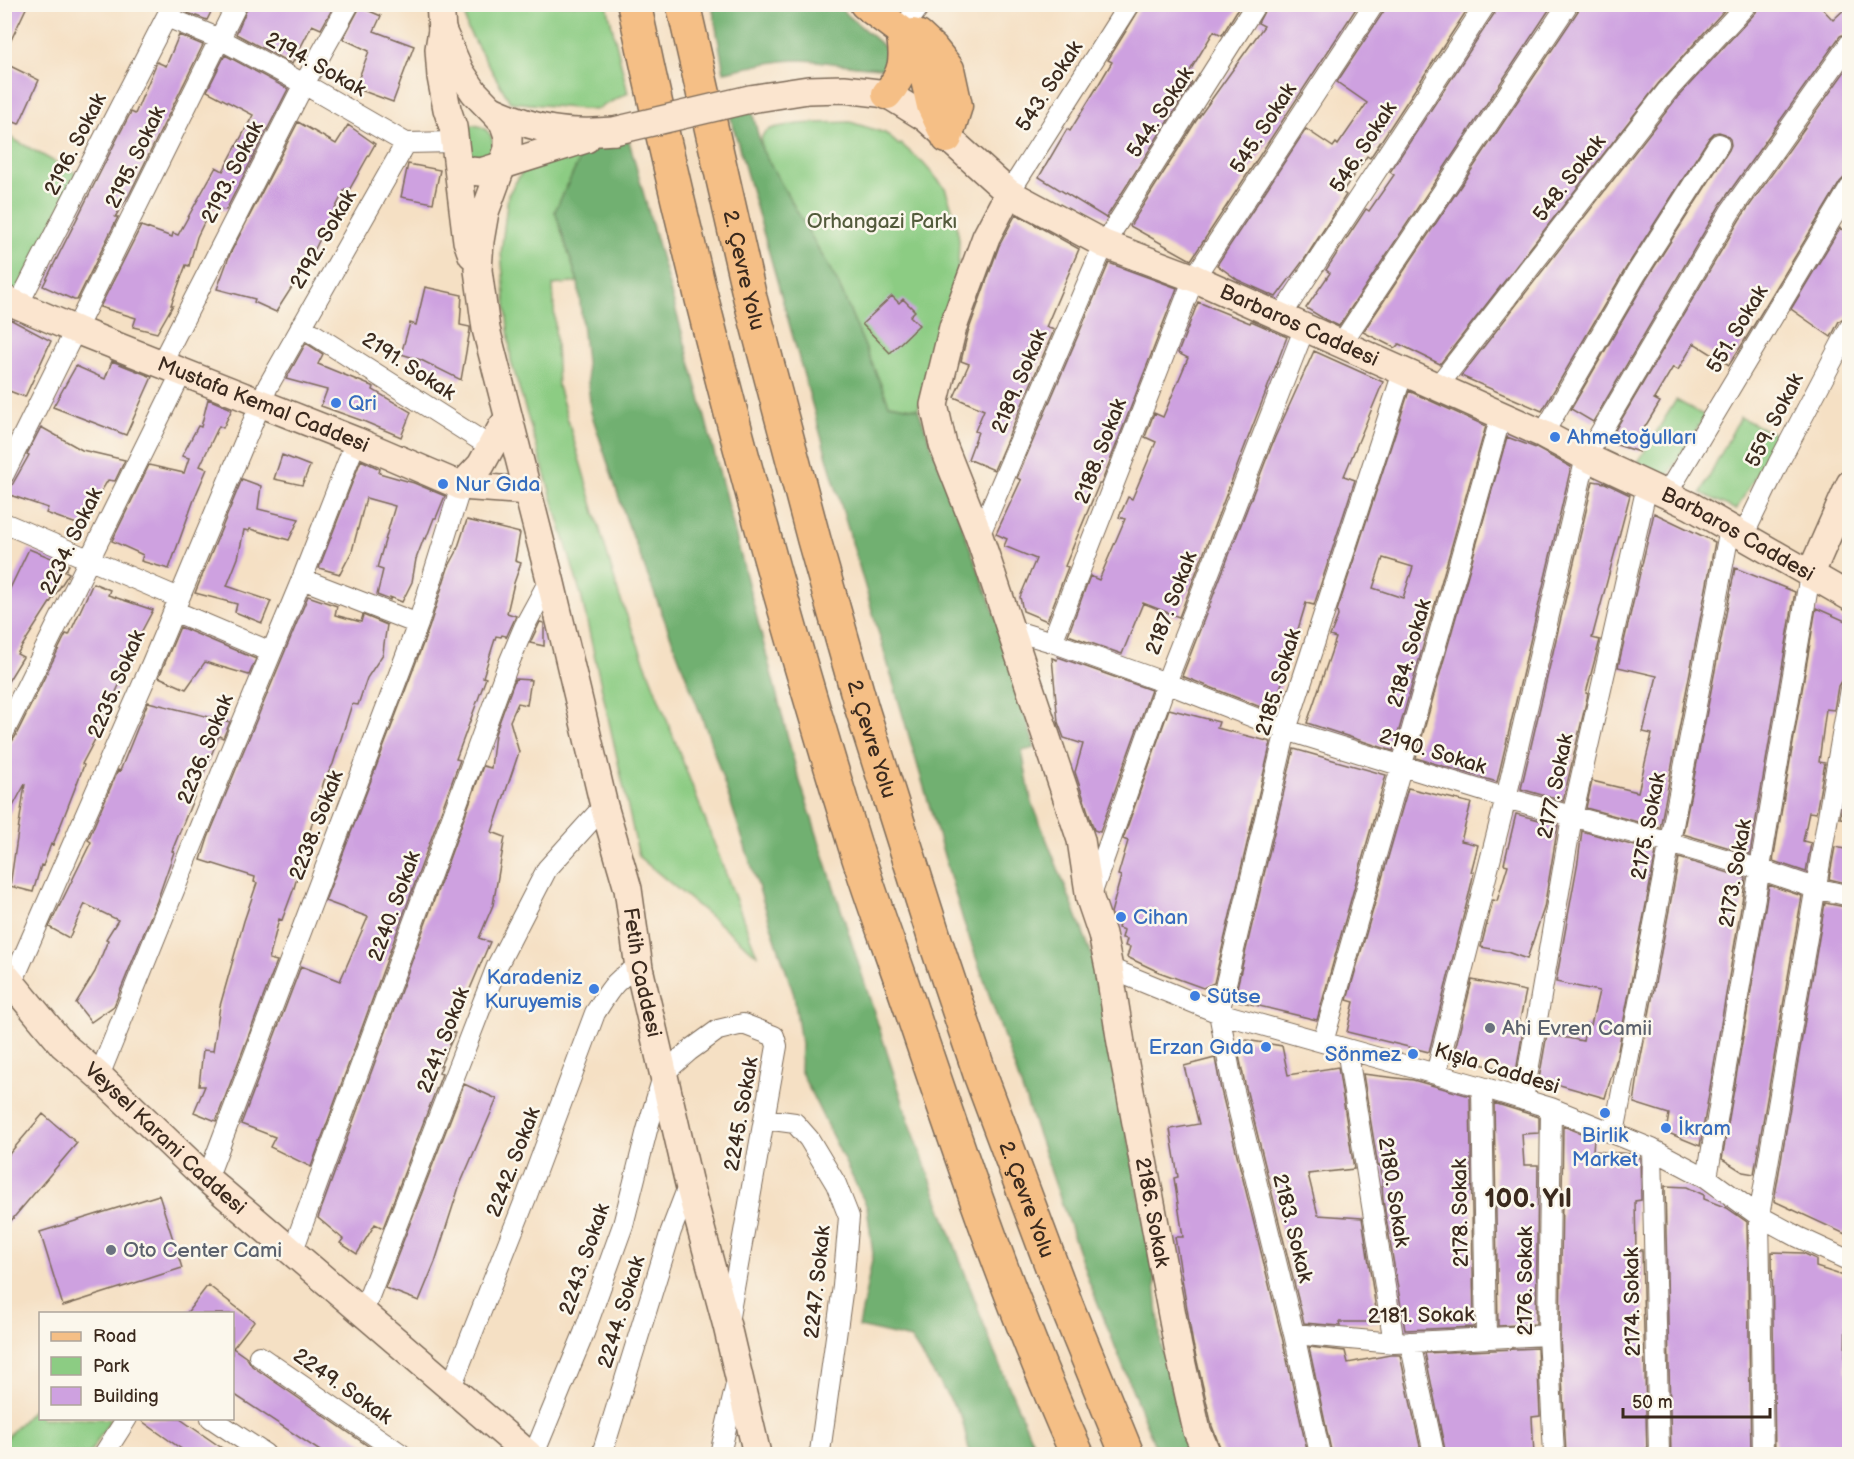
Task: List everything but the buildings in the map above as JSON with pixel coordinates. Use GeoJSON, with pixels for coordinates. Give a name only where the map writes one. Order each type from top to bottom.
{"type":"FeatureCollection","features":[{"type":"Feature","properties":{"kind":"highway"},"geometry":{"type":"LineString","coordinates":[[634,4],[670,165],[732,416],[773,566],[856,848],[941,1098],[997,1252],[1056,1407],[1077,1455]]}},
{"type":"Feature","properties":{"kind":"highway","name":"2. Çevre Yolu"},"geometry":{"type":"LineString","coordinates":[[683,4],[750,298],[862,709],[981,1077],[1067,1307],[1127,1455]]}},
{"type":"Feature","properties":{"kind":"main road"},"geometry":{"type":"LineString","coordinates":[[865,4],[901,31],[913,47],[922,67],[932,106],[947,138]]}},
{"type":"Feature","properties":{"kind":"main road"},"geometry":{"type":"LineString","coordinates":[[441,17],[460,71],[474,92],[503,122],[508,136],[508,149],[485,212],[478,270]]}},
{"type":"Feature","properties":{"kind":"main road"},"geometry":{"type":"LineString","coordinates":[[441,17],[439,49],[441,77],[456,145],[467,241],[478,270]]}},
{"type":"Feature","properties":{"kind":"main road"},"geometry":{"type":"LineString","coordinates":[[887,94],[898,81],[902,68],[905,51],[901,31]]}},
{"type":"Feature","properties":{"kind":"main road","name":"Barbaros Caddesi"},"geometry":{"type":"LineString","coordinates":[[614,130],[750,99],[808,90],[844,89],[887,94],[926,118],[1009,193],[1104,244],[1194,278],[1543,434],[1586,457],[1691,506],[1850,597]]}},
{"type":"Feature","properties":{"kind":"main road"},"geometry":{"type":"LineString","coordinates":[[482,109],[491,110],[520,123],[548,130],[586,133],[614,130],[481,172],[470,171],[456,145],[463,113],[482,109]]}},
{"type":"Feature","properties":{"kind":"main road","name":"2186. Sokak"},"geometry":{"type":"LineString","coordinates":[[1009,193],[986,237],[957,317],[934,405],[943,445],[979,536],[1081,840],[1090,899],[1102,934],[1109,968],[1178,1347],[1197,1431],[1207,1455]]}},
{"type":"Feature","properties":{"kind":"main road","name":"Fetih Caddesi"},"geometry":{"type":"LineString","coordinates":[[478,270],[486,329],[550,579],[604,806],[628,889],[639,968],[688,1184],[727,1326],[757,1455]]}},
{"type":"Feature","properties":{"kind":"main road","name":"Mustafa Kemal Caddesi"},"geometry":{"type":"LineString","coordinates":[[11,302],[356,441],[461,486],[528,491]]}},
{"type":"Feature","properties":{"kind":"main road"},"geometry":{"type":"LineString","coordinates":[[461,486],[481,465],[508,420]]}},
{"type":"Feature","properties":{"kind":"main road"},"geometry":{"type":"LineString","coordinates":[[1810,575],[1849,488]]}},
{"type":"Feature","properties":{"kind":"main road","name":"Veysel Karani Caddesi"},"geometry":{"type":"LineString","coordinates":[[8,978],[63,1045],[99,1076],[207,1179],[528,1455]]}},
{"type":"Feature","properties":{"kind":"street","name":"2195. Sokak"},"geometry":{"type":"LineString","coordinates":[[4,474],[237,4]]}},
{"type":"Feature","properties":{"kind":"street","name":"2193. Sokak"},"geometry":{"type":"LineString","coordinates":[[172,368],[304,84],[349,4]]}},
{"type":"Feature","properties":{"kind":"street"},"geometry":{"type":"LineString","coordinates":[[901,31],[921,4]]}},
{"type":"Feature","properties":{"kind":"street","name":"543. Sokak"},"geometry":{"type":"LineString","coordinates":[[1009,193],[1129,4]]}},
{"type":"Feature","properties":{"kind":"street","name":"544. Sokak"},"geometry":{"type":"LineString","coordinates":[[1104,244],[1256,4]]}},
{"type":"Feature","properties":{"kind":"street","name":"545. Sokak"},"geometry":{"type":"LineString","coordinates":[[1194,278],[1374,4]]}},
{"type":"Feature","properties":{"kind":"street","name":"546. Sokak"},"geometry":{"type":"LineString","coordinates":[[1281,316],[1486,4]]}},
{"type":"Feature","properties":{"kind":"street"},"geometry":{"type":"LineString","coordinates":[[1341,344],[1568,4]]}},
{"type":"Feature","properties":{"kind":"street","name":"548. Sokak"},"geometry":{"type":"LineString","coordinates":[[1437,387],[1667,91],[1747,4]]}},
{"type":"Feature","properties":{"kind":"street","name":"2194. Sokak"},"geometry":{"type":"LineString","coordinates":[[170,11],[406,143]]}},
{"type":"Feature","properties":{"kind":"street","name":"2196. Sokak"},"geometry":{"type":"LineString","coordinates":[[11,302],[170,11]]}},
{"type":"Feature","properties":{"kind":"street"},"geometry":{"type":"LineString","coordinates":[[1436,1074],[1506,798],[1586,457],[1730,212],[1850,43]]}},
{"type":"Feature","properties":{"kind":"street"},"geometry":{"type":"LineString","coordinates":[[406,143],[456,145]]}},
{"type":"Feature","properties":{"kind":"street","name":"2192. Sokak"},"geometry":{"type":"LineString","coordinates":[[261,404],[301,326],[406,143]]}},
{"type":"Feature","properties":{"kind":"street"},"geometry":{"type":"LineString","coordinates":[[1543,434],[1636,274],[1719,144]]}},
{"type":"Feature","properties":{"kind":"street","name":"551. Sokak"},"geometry":{"type":"LineString","coordinates":[[1657,490],[1850,188]]}},
{"type":"Feature","properties":{"kind":"street","name":"2189. Sokak"},"geometry":{"type":"LineString","coordinates":[[979,536],[1104,244]]}},
{"type":"Feature","properties":{"kind":"street","name":"2188. Sokak"},"geometry":{"type":"LineString","coordinates":[[1052,642],[1194,278]]}},
{"type":"Feature","properties":{"kind":"street","name":"2191. Sokak"},"geometry":{"type":"LineString","coordinates":[[301,326],[492,447]]}},
{"type":"Feature","properties":{"kind":"street","name":"2187. Sokak"},"geometry":{"type":"LineString","coordinates":[[1090,899],[1166,683],[1305,327]]}},
{"type":"Feature","properties":{"kind":"street","name":"559. Sokak"},"geometry":{"type":"LineString","coordinates":[[1736,532],[1778,464],[1850,327]]}},
{"type":"Feature","properties":{"kind":"street","name":"2234. Sokak"},"geometry":{"type":"LineString","coordinates":[[4,732],[88,561],[172,368]]}},
{"type":"Feature","properties":{"kind":"street","name":"2185. Sokak"},"geometry":{"type":"LineString","coordinates":[[1219,1013],[1286,730],[1403,372]]}},
{"type":"Feature","properties":{"kind":"street","name":"2235. Sokak"},"geometry":{"type":"LineString","coordinates":[[8,978],[176,605],[261,404]]}},
{"type":"Feature","properties":{"kind":"street","name":"2184. Sokak"},"geometry":{"type":"LineString","coordinates":[[1323,1042],[1501,416]]}},
{"type":"Feature","properties":{"kind":"street","name":"2236. Sokak"},"geometry":{"type":"LineString","coordinates":[[99,1076],[356,441]]}},
{"type":"Feature","properties":{"kind":"street","name":"2238. Sokak"},"geometry":{"type":"LineString","coordinates":[[207,1179],[418,624],[461,486]]}},
{"type":"Feature","properties":{"kind":"street","name":"2177. Sokak"},"geometry":{"type":"LineString","coordinates":[[1523,1100],[1572,817],[1657,490]]}},
{"type":"Feature","properties":{"kind":"street"},"geometry":{"type":"LineString","coordinates":[[4,523],[88,561],[271,652]]}},
{"type":"Feature","properties":{"kind":"street","name":"2175. Sokak"},"geometry":{"type":"LineString","coordinates":[[1614,1133],[1670,843],[1736,532]]}},
{"type":"Feature","properties":{"kind":"street","name":"2173. Sokak"},"geometry":{"type":"LineString","coordinates":[[1707,1178],[1810,575]]}},
{"type":"Feature","properties":{"kind":"street"},"geometry":{"type":"LineString","coordinates":[[302,579],[418,624]]}},
{"type":"Feature","properties":{"kind":"street","name":"2240. Sokak"},"geometry":{"type":"LineString","coordinates":[[292,1253],[506,670],[524,627],[550,579]]}},
{"type":"Feature","properties":{"kind":"street","name":"2190. Sokak"},"geometry":{"type":"LineString","coordinates":[[1010,629],[1166,683],[1286,730],[1402,767],[1759,869],[1815,888],[1850,896]]}},
{"type":"Feature","properties":{"kind":"street"},"geometry":{"type":"LineString","coordinates":[[1763,1455],[1759,1216],[1850,689]]}},
{"type":"Feature","properties":{"kind":"street","name":"2241. Sokak"},"geometry":{"type":"LineString","coordinates":[[363,1312],[497,966],[547,870],[604,806]]}},
{"type":"Feature","properties":{"kind":"street","name":"2242. Sokak"},"geometry":{"type":"LineString","coordinates":[[451,1387],[527,1195],[595,1013],[612,986],[626,973],[639,968]]}},
{"type":"Feature","properties":{"kind":"street","name":"Kışla Caddesi"},"geometry":{"type":"LineString","coordinates":[[1109,968],[1219,1013],[1551,1108],[1652,1149],[1707,1178],[1759,1216],[1798,1238],[1850,1261]]}},
{"type":"Feature","properties":{"kind":"street","name":"2183. Sokak"},"geometry":{"type":"LineString","coordinates":[[1219,1013],[1233,1087],[1294,1334],[1320,1455]]}},
{"type":"Feature","properties":{"kind":"street","name":"2245. Sokak"},"geometry":{"type":"LineString","coordinates":[[664,1073],[718,1030],[743,1024],[774,1036],[777,1046],[727,1326]]}},
{"type":"Feature","properties":{"kind":"street","name":"2180. Sokak"},"geometry":{"type":"LineString","coordinates":[[1347,1049],[1402,1342],[1434,1455]]}},
{"type":"Feature","properties":{"kind":"street","name":"2243. Sokak"},"geometry":{"type":"LineString","coordinates":[[534,1455],[584,1333],[623,1225],[664,1073]]}},
{"type":"Feature","properties":{"kind":"street","name":"2178. Sokak"},"geometry":{"type":"LineString","coordinates":[[1482,1087],[1486,1337]]}},
{"type":"Feature","properties":{"kind":"street","name":"2176. Sokak"},"geometry":{"type":"LineString","coordinates":[[1551,1108],[1548,1335],[1554,1455]]}},
{"type":"Feature","properties":{"kind":"street","name":"2247. Sokak"},"geometry":{"type":"LineString","coordinates":[[765,1119],[795,1123],[809,1139],[836,1184],[849,1217],[843,1286],[818,1455]]}},
{"type":"Feature","properties":{"kind":"street","name":"2174. Sokak"},"geometry":{"type":"LineString","coordinates":[[1652,1149],[1659,1455]]}},
{"type":"Feature","properties":{"kind":"street","name":"2244. Sokak"},"geometry":{"type":"LineString","coordinates":[[602,1455],[671,1231],[688,1184]]}},
{"type":"Feature","properties":{"kind":"street","name":"2181. Sokak"},"geometry":{"type":"LineString","coordinates":[[1294,1334],[1402,1342],[1548,1335]]}},
{"type":"Feature","properties":{"kind":"street","name":"2249. Sokak"},"geometry":{"type":"LineString","coordinates":[[259,1356],[401,1455]]}},
{"type":"Feature","properties":{"kind":"street"},"geometry":{"type":"LineString","coordinates":[[720,1455],[738,1374]]}},
{"type":"Feature","properties":{"kind":"street"},"geometry":{"type":"LineString","coordinates":[[112,1452],[127,1420]]}},
{"type":"Feature","properties":{"kind":"street"},"geometry":{"type":"LineString","coordinates":[[212,1420],[265,1455]]}},
{"type":"Feature","properties":{"kind":"green space"},"geometry":{"type":"Polygon","coordinates":[[[464,5],[607,5],[628,93],[595,110],[510,102],[467,28],[464,5]]]}},
{"type":"Feature","properties":{"kind":"green space"},"geometry":{"type":"Polygon","coordinates":[[[712,5],[836,5],[888,50],[894,68],[869,68],[788,60],[724,72],[712,5]]]}},
{"type":"Feature","properties":{"kind":"green space"},"geometry":{"type":"Polygon","coordinates":[[[752,111],[762,150],[839,285],[889,404],[918,409],[1001,630],[1035,748],[1022,751],[1031,800],[1096,965],[1154,1273],[1161,1345],[1188,1453],[1186,1454],[1158,1454],[1089,1281],[963,920],[829,464],[730,115],[752,111]]]}},
{"type":"Feature","properties":{"kind":"green space","name":"Orhangazi Parkı"},"geometry":{"type":"Polygon","coordinates":[[[850,122],[885,133],[923,163],[945,188],[955,217],[959,239],[958,268],[918,409],[889,404],[839,285],[762,150],[762,136],[771,129],[781,126],[850,122]]]}},
{"type":"Feature","properties":{"kind":"green space"},"geometry":{"type":"Polygon","coordinates":[[[471,125],[481,127],[492,139],[491,153],[486,158],[479,159],[469,155],[462,130],[471,125]]]}},
{"type":"Feature","properties":{"kind":"green space"},"geometry":{"type":"Polygon","coordinates":[[[4,134],[77,174],[15,296],[5,290],[4,134]]]}},
{"type":"Feature","properties":{"kind":"green space"},"geometry":{"type":"Polygon","coordinates":[[[629,141],[699,394],[796,769],[909,1121],[994,1352],[1038,1454],[970,1454],[962,1418],[911,1339],[859,1327],[873,1254],[867,1207],[800,1070],[801,1044],[794,995],[707,731],[626,519],[591,412],[578,282],[555,211],[586,146],[629,141]]]}},
{"type":"Feature","properties":{"kind":"green space"},"geometry":{"type":"Polygon","coordinates":[[[586,146],[555,211],[578,282],[553,285],[558,386],[619,595],[757,955],[639,857],[581,595],[511,361],[501,253],[508,195],[526,165],[586,146]]]}},
{"type":"Feature","properties":{"kind":"green space"},"geometry":{"type":"Polygon","coordinates":[[[1676,400],[1705,416],[1667,477],[1638,462],[1676,400]]]}},
{"type":"Feature","properties":{"kind":"green space"},"geometry":{"type":"Polygon","coordinates":[[[1740,417],[1778,436],[1736,510],[1701,493],[1740,417]]]}},
{"type":"Feature","properties":{"kind":"green space"},"geometry":{"type":"Polygon","coordinates":[[[39,1403],[39,1420],[110,1420],[89,1454],[5,1454],[5,1439],[39,1403]]]}},
{"type":"Feature","properties":{"kind":"place","name":"Qri"},"geometry":{"type":"Point","coordinates":[336,403]}},
{"type":"Feature","properties":{"kind":"place","name":"Ahmetoğulları"},"geometry":{"type":"Point","coordinates":[1555,437]}},
{"type":"Feature","properties":{"kind":"place","name":"Nur Gıda"},"geometry":{"type":"Point","coordinates":[443,484]}},
{"type":"Feature","properties":{"kind":"place","name":"Cihan"},"geometry":{"type":"Point","coordinates":[1121,917]}},
{"type":"Feature","properties":{"kind":"place","name":"Karadeniz Kuruyemis"},"geometry":{"type":"Point","coordinates":[594,989]}},
{"type":"Feature","properties":{"kind":"place","name":"Sütse"},"geometry":{"type":"Point","coordinates":[1195,996]}},
{"type":"Feature","properties":{"kind":"place","name":"Ahi Evren Camii"},"geometry":{"type":"Point","coordinates":[1490,1028]}},
{"type":"Feature","properties":{"kind":"place","name":"Erzan Gıda"},"geometry":{"type":"Point","coordinates":[1266,1047]}},
{"type":"Feature","properties":{"kind":"place","name":"Sönmez"},"geometry":{"type":"Point","coordinates":[1413,1054]}},
{"type":"Feature","properties":{"kind":"place","name":"Birlik Market"},"geometry":{"type":"Point","coordinates":[1605,1113]}},
{"type":"Feature","properties":{"kind":"place","name":"İkram"},"geometry":{"type":"Point","coordinates":[1666,1128]}},
{"type":"Feature","properties":{"kind":"place","name":"Oto Center Cami"},"geometry":{"type":"Point","coordinates":[111,1250]}},
{"type":"Feature","properties":{"kind":"district","name":"100. Yıl"},"geometry":{"type":"Point","coordinates":[1528,1198]}}]}
